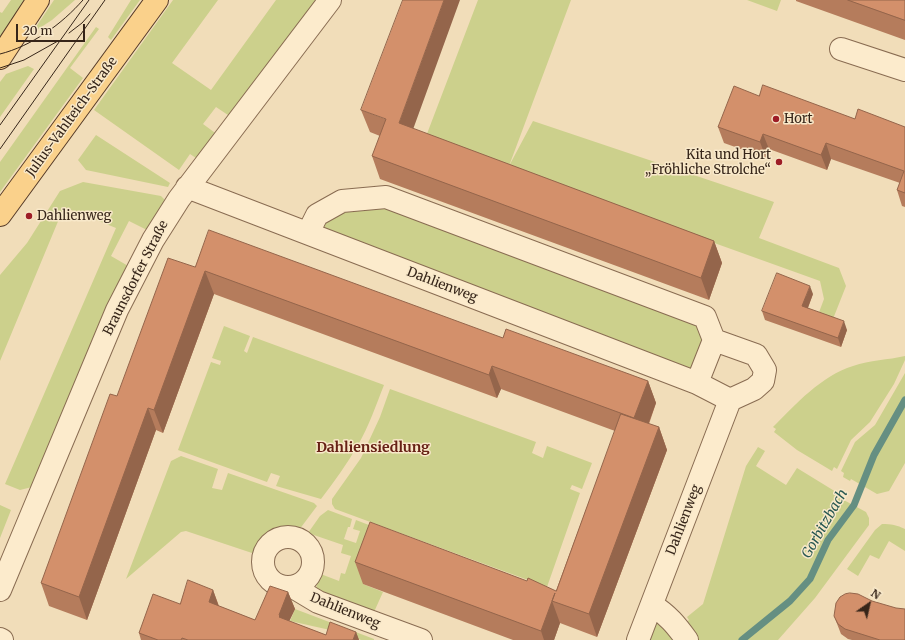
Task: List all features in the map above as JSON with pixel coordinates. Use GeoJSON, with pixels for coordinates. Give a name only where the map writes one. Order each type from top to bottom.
{"type":"FeatureCollection","features":[{"type":"Feature","properties":{"kind":"main road"},"geometry":{"type":"LineString","coordinates":[[0,58],[38,0]]}},
{"type":"Feature","properties":{"kind":"main road","name":"Julius-Vahlteich-Straße"},"geometry":{"type":"LineString","coordinates":[[0,215],[157,0]]}},
{"type":"Feature","properties":{"kind":"street","name":"Braunsdorfer Straße"},"geometry":{"type":"LineString","coordinates":[[0,590],[117,310],[153,240],[187,187],[330,0]]}},
{"type":"Feature","properties":{"kind":"street"},"geometry":{"type":"LineString","coordinates":[[841,49],[905,70]]}},
{"type":"Feature","properties":{"kind":"street","name":"Dahlienweg"},"geometry":{"type":"LineString","coordinates":[[187,187],[697,383],[730,400],[638,640]]}},
{"type":"Feature","properties":{"kind":"street"},"geometry":{"type":"LineString","coordinates":[[308,233],[317,215],[342,201],[386,196],[705,317],[714,340],[697,383]]}},
{"type":"Feature","properties":{"kind":"street"},"geometry":{"type":"LineString","coordinates":[[714,340],[756,355],[766,370],[763,381],[754,389],[730,400]]}},
{"type":"Feature","properties":{"kind":"street","name":"Dahlienweg"},"geometry":{"type":"LineString","coordinates":[[293,587],[318,602],[420,640]]}},
{"type":"Feature","properties":{"kind":"street"},"geometry":{"type":"LineString","coordinates":[[652,606],[665,613],[687,640]]}},
{"type":"Feature","properties":{"kind":"green space"},"geometry":{"type":"Polygon","coordinates":[[[11,0],[25,0],[0,37],[0,12],[2,13],[11,0]]]}},
{"type":"Feature","properties":{"kind":"green space"},"geometry":{"type":"Polygon","coordinates":[[[54,0],[75,0],[52,20],[32,33],[54,0]]]}},
{"type":"Feature","properties":{"kind":"green space"},"geometry":{"type":"Polygon","coordinates":[[[131,0],[140,0],[111,40],[108,37],[131,0]]]}},
{"type":"Feature","properties":{"kind":"green space"},"geometry":{"type":"Polygon","coordinates":[[[173,0],[218,0],[172,63],[211,90],[276,0],[318,0],[231,117],[216,107],[203,124],[218,135],[199,160],[190,154],[179,170],[94,110],[173,0]]]}},
{"type":"Feature","properties":{"kind":"green space"},"geometry":{"type":"Polygon","coordinates":[[[478,0],[571,0],[509,166],[533,121],[774,202],[759,238],[839,268],[846,286],[831,324],[818,315],[824,299],[820,281],[425,139],[478,0]]]}},
{"type":"Feature","properties":{"kind":"green space"},"geometry":{"type":"Polygon","coordinates":[[[747,0],[781,0],[777,11],[747,0]]]}},
{"type":"Feature","properties":{"kind":"green space"},"geometry":{"type":"Polygon","coordinates":[[[96,27],[99,29],[70,68],[83,78],[0,192],[0,162],[96,27]]]}},
{"type":"Feature","properties":{"kind":"green space"},"geometry":{"type":"Polygon","coordinates":[[[28,66],[34,69],[0,117],[0,82],[6,74],[28,66]]]}},
{"type":"Feature","properties":{"kind":"green space"},"geometry":{"type":"Polygon","coordinates":[[[96,135],[170,183],[168,187],[86,170],[78,160],[96,135]]]}},
{"type":"Feature","properties":{"kind":"green space"},"geometry":{"type":"Polygon","coordinates":[[[83,182],[161,196],[166,201],[149,231],[129,221],[111,256],[130,267],[32,487],[20,490],[5,484],[116,228],[64,207],[0,361],[0,275],[27,243],[60,191],[83,182]]]}},
{"type":"Feature","properties":{"kind":"green space"},"geometry":{"type":"Polygon","coordinates":[[[386,197],[705,317],[697,383],[308,233],[317,215],[386,197]]]}},
{"type":"Feature","properties":{"kind":"green space"},"geometry":{"type":"Polygon","coordinates":[[[224,326],[250,336],[244,351],[247,353],[253,337],[384,385],[362,438],[340,473],[321,499],[276,486],[280,476],[271,473],[267,482],[178,450],[211,362],[220,365],[221,361],[212,358],[224,326]]]}},
{"type":"Feature","properties":{"kind":"green space"},"geometry":{"type":"Polygon","coordinates":[[[905,356],[905,360],[894,384],[870,422],[851,440],[837,469],[834,467],[832,471],[797,450],[774,432],[776,429],[773,427],[791,409],[830,377],[859,364],[905,356]]]}},
{"type":"Feature","properties":{"kind":"green space"},"geometry":{"type":"Polygon","coordinates":[[[905,373],[905,463],[889,491],[877,494],[851,479],[850,481],[843,477],[844,473],[841,471],[855,442],[875,425],[905,373]]]}},
{"type":"Feature","properties":{"kind":"green space"},"geometry":{"type":"Polygon","coordinates":[[[390,389],[536,442],[532,453],[543,458],[547,446],[592,463],[582,489],[572,485],[570,489],[580,493],[547,587],[335,509],[332,504],[332,499],[361,458],[380,417],[390,389]]]}},
{"type":"Feature","properties":{"kind":"green space"},"geometry":{"type":"Polygon","coordinates":[[[758,447],[765,451],[756,466],[786,485],[797,468],[841,495],[840,498],[866,512],[869,518],[869,525],[815,598],[778,640],[697,640],[685,623],[689,620],[687,617],[703,604],[746,466],[758,447]]]}},
{"type":"Feature","properties":{"kind":"green space"},"geometry":{"type":"Polygon","coordinates":[[[181,456],[218,469],[212,488],[222,490],[228,473],[314,503],[317,506],[299,530],[291,529],[279,531],[273,534],[268,537],[255,554],[186,531],[181,532],[126,579],[171,461],[181,456]]]}},
{"type":"Feature","properties":{"kind":"green space"},"geometry":{"type":"Polygon","coordinates":[[[0,505],[11,510],[0,538],[0,505]]]}},
{"type":"Feature","properties":{"kind":"green space"},"geometry":{"type":"Polygon","coordinates":[[[328,510],[352,519],[344,539],[356,543],[360,531],[353,529],[356,520],[402,538],[363,584],[383,592],[374,612],[316,590],[318,573],[339,581],[341,573],[345,574],[351,556],[341,553],[343,545],[308,533],[320,516],[328,510]]]}},
{"type":"Feature","properties":{"kind":"green space"},"geometry":{"type":"Polygon","coordinates":[[[882,524],[894,525],[905,529],[905,551],[889,541],[879,559],[870,555],[858,576],[847,569],[875,530],[882,524]]]}},
{"type":"Feature","properties":{"kind":"green space"},"geometry":{"type":"Polygon","coordinates":[[[295,609],[374,640],[361,640],[339,632],[290,621],[295,609]]]}},
{"type":"Feature","properties":{"kind":"green space"},"geometry":{"type":"Polygon","coordinates":[[[655,614],[681,640],[645,640],[655,614]]]}},
{"type":"Feature","properties":{"kind":"building"},"geometry":{"type":"Polygon","coordinates":[[[403,0],[444,0],[399,123],[714,241],[701,278],[372,156],[386,119],[361,110],[403,0]]]}},
{"type":"Feature","properties":{"kind":"building"},"geometry":{"type":"Polygon","coordinates":[[[848,0],[905,0],[905,20],[848,0]]]}},
{"type":"Feature","properties":{"kind":"building"},"geometry":{"type":"Polygon","coordinates":[[[763,85],[855,119],[858,109],[905,127],[905,193],[897,190],[904,171],[826,143],[821,155],[763,134],[760,142],[718,127],[734,86],[759,96],[763,85]]]}},
{"type":"Feature","properties":{"kind":"building"},"geometry":{"type":"Polygon","coordinates":[[[209,230],[503,338],[506,329],[648,381],[634,418],[492,366],[489,375],[205,271],[154,410],[148,408],[79,597],[41,583],[110,394],[117,396],[168,258],[195,267],[209,230]]]}},
{"type":"Feature","properties":{"kind":"building"},"geometry":{"type":"Polygon","coordinates":[[[777,273],[810,286],[802,306],[844,321],[838,338],[762,311],[777,273]]]}},
{"type":"Feature","properties":{"kind":"building"},"geometry":{"type":"Polygon","coordinates":[[[621,414],[659,427],[589,614],[552,601],[541,631],[355,562],[370,522],[527,581],[528,578],[556,591],[621,414]]]}},
{"type":"Feature","properties":{"kind":"building"},"geometry":{"type":"Polygon","coordinates":[[[188,580],[213,590],[209,602],[255,620],[270,586],[288,592],[279,617],[326,635],[330,622],[356,632],[353,640],[188,640],[182,638],[181,640],[158,640],[139,633],[153,594],[180,604],[188,580]]]}},
{"type":"Feature","properties":{"kind":"building"},"geometry":{"type":"Polygon","coordinates":[[[850,593],[858,594],[872,601],[896,608],[905,609],[905,640],[880,640],[845,629],[838,624],[834,616],[836,603],[840,597],[850,593]]]}},
{"type":"Feature","properties":{"kind":"waterway","name":"Gorbitzbach"},"geometry":{"type":"LineString","coordinates":[[742,640],[790,601],[810,579],[828,540],[854,505],[874,455],[905,400]]}},
{"type":"Feature","properties":{"kind":"tram line"},"geometry":{"type":"LineString","coordinates":[[0,54],[24,46],[46,33],[56,26],[83,0]]}},
{"type":"Feature","properties":{"kind":"tram line"},"geometry":{"type":"LineString","coordinates":[[0,125],[89,0]]}},
{"type":"Feature","properties":{"kind":"tram line"},"geometry":{"type":"LineString","coordinates":[[0,149],[105,0]]}},
{"type":"Feature","properties":{"kind":"tram line"},"geometry":{"type":"LineString","coordinates":[[69,33],[82,23],[90,14]]}},
{"type":"Feature","properties":{"kind":"tram line"},"geometry":{"type":"LineString","coordinates":[[0,68],[24,60],[58,41]]}},
{"type":"Feature","properties":{"kind":"place","name":"Hort"},"geometry":{"type":"Point","coordinates":[776,119]}},
{"type":"Feature","properties":{"kind":"place","name":"Kita und Hort „Fröhliche Strolche“"},"geometry":{"type":"Point","coordinates":[779,162]}},
{"type":"Feature","properties":{"kind":"place","name":"Dahlienweg"},"geometry":{"type":"Point","coordinates":[29,216]}},
{"type":"Feature","properties":{"kind":"district","name":"Dahliensiedlung"},"geometry":{"type":"Point","coordinates":[373,448]}}]}
